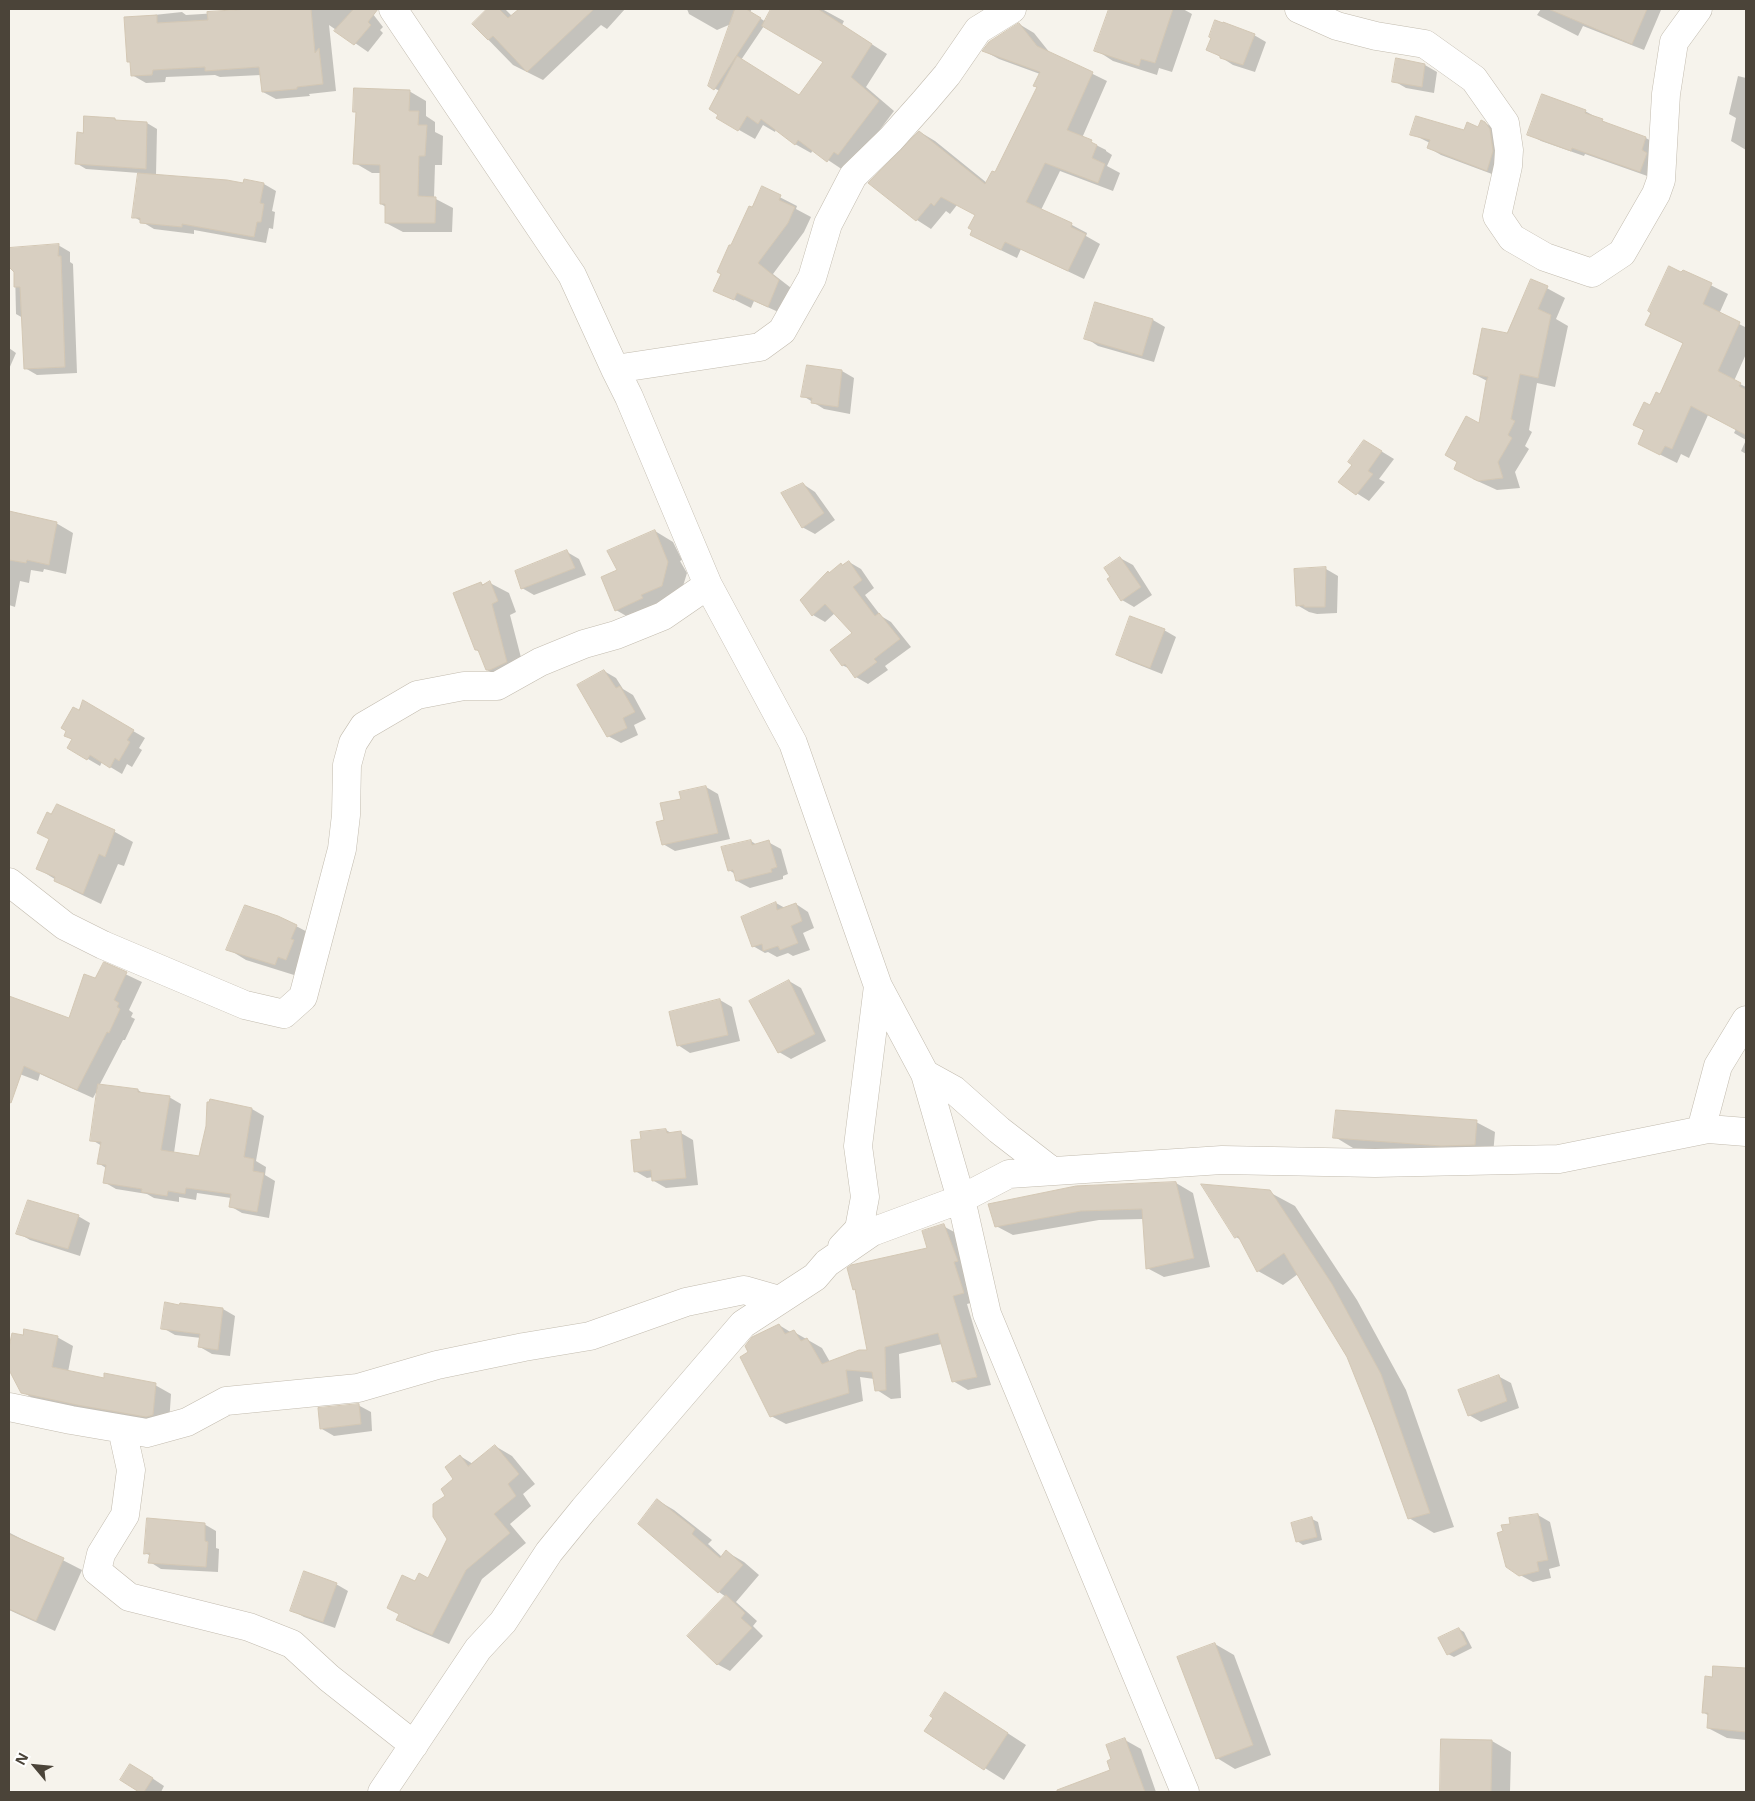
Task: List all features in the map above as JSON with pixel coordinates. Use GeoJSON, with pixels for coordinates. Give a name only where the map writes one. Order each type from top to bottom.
{"type":"FeatureCollection","features":[{"type":"Feature","properties":{"kind":"street"},"geometry":{"type":"LineString","coordinates":[[393,9],[572,275],[629,397],[708,585],[793,743],[878,986],[925,1074],[961,1199],[987,1314],[1185,1792]]}},
{"type":"Feature","properties":{"kind":"street"},"geometry":{"type":"LineString","coordinates":[[615,369],[760,346],[782,331],[812,278],[828,224],[853,176],[891,139],[924,102],[947,74],[978,30],[1012,9]]}},
{"type":"Feature","properties":{"kind":"street"},"geometry":{"type":"LineString","coordinates":[[1299,9],[1337,26],[1376,36],[1425,44],[1474,79],[1505,123],[1510,150],[1496,216],[1512,238],[1545,257],[1592,273],[1622,252],[1656,194],[1661,180],[1666,94],[1674,42],[1698,9]]}},
{"type":"Feature","properties":{"kind":"street"},"geometry":{"type":"LineString","coordinates":[[9,882],[65,926],[95,941],[245,1005],[284,1014],[303,997],[342,849],[346,815],[347,765],[352,743],[364,726],[417,695],[464,686],[497,686],[540,662],[663,616],[708,585]]}},
{"type":"Feature","properties":{"kind":"street"},"geometry":{"type":"LineString","coordinates":[[382,1792],[478,1650],[503,1622],[549,1552],[584,1509],[744,1324],[815,1276],[859,1229],[865,1196],[858,1146],[878,986]]}},
{"type":"Feature","properties":{"kind":"street"},"geometry":{"type":"LineString","coordinates":[[1701,1130],[1718,1066],[1746,1020]]}},
{"type":"Feature","properties":{"kind":"street"},"geometry":{"type":"LineString","coordinates":[[925,1074],[954,1090],[999,1130],[1052,1172]]}},
{"type":"Feature","properties":{"kind":"street"},"geometry":{"type":"LineString","coordinates":[[827,1263],[872,1232],[961,1199],[1009,1174],[1222,1160],[1375,1162],[1559,1159],[1701,1130],[1746,1132]]}},
{"type":"Feature","properties":{"kind":"street"},"geometry":{"type":"LineString","coordinates":[[9,1407],[147,1433],[187,1422],[226,1401],[358,1388],[446,1363],[590,1336],[686,1302],[744,1290],[779,1300]]}},
{"type":"Feature","properties":{"kind":"street"},"geometry":{"type":"LineString","coordinates":[[122,1429],[131,1470],[125,1516],[101,1554],[97,1571],[128,1597],[249,1627],[292,1644],[329,1678],[414,1745]]}},
{"type":"Feature","properties":{"kind":"building"},"geometry":{"type":"Polygon","coordinates":[[[249,9],[311,9],[315,53],[319,48],[323,84],[297,87],[297,89],[262,92],[259,67],[205,71],[205,67],[153,70],[152,75],[131,76],[130,62],[127,62],[124,17],[157,15],[157,23],[208,20],[207,12],[249,9]]]}},
{"type":"Feature","properties":{"kind":"building"},"geometry":{"type":"Polygon","coordinates":[[[354,9],[378,9],[368,22],[371,25],[354,45],[334,31],[354,9]]]}},
{"type":"Feature","properties":{"kind":"building"},"geometry":{"type":"Polygon","coordinates":[[[487,9],[499,9],[508,18],[519,9],[594,9],[527,72],[493,36],[488,40],[472,24],[487,9]]]}},
{"type":"Feature","properties":{"kind":"building"},"geometry":{"type":"Polygon","coordinates":[[[735,9],[746,9],[761,18],[714,90],[708,86],[735,9]]]}},
{"type":"Feature","properties":{"kind":"building"},"geometry":{"type":"Polygon","coordinates":[[[771,9],[818,9],[872,44],[851,77],[879,101],[838,155],[834,152],[827,162],[798,140],[795,145],[761,119],[758,124],[747,116],[738,131],[716,118],[718,115],[709,109],[737,56],[799,95],[823,62],[762,26],[771,9]]]}},
{"type":"Feature","properties":{"kind":"building"},"geometry":{"type":"Polygon","coordinates":[[[1109,9],[1173,9],[1155,63],[1141,59],[1139,66],[1094,51],[1109,9]]]}},
{"type":"Feature","properties":{"kind":"building"},"geometry":{"type":"Polygon","coordinates":[[[1549,9],[1647,9],[1632,44],[1549,9]]]}},
{"type":"Feature","properties":{"kind":"building"},"geometry":{"type":"Polygon","coordinates":[[[1215,20],[1255,34],[1243,65],[1220,58],[1220,56],[1206,50],[1215,20]]]}},
{"type":"Feature","properties":{"kind":"building"},"geometry":{"type":"Polygon","coordinates":[[[1019,23],[1037,46],[1093,72],[1067,130],[1092,140],[1091,142],[1097,145],[1092,158],[1105,164],[1098,183],[1045,163],[1026,202],[1072,223],[1071,227],[1086,234],[1068,271],[1005,242],[1001,250],[970,235],[972,230],[968,228],[975,215],[941,197],[934,206],[931,203],[916,221],[868,183],[919,131],[985,184],[992,171],[995,172],[1037,87],[1033,86],[1040,72],[982,51],[989,42],[1019,23]]]}},
{"type":"Feature","properties":{"kind":"building"},"geometry":{"type":"Polygon","coordinates":[[[1396,58],[1425,64],[1422,87],[1392,82],[1396,58]]]}},
{"type":"Feature","properties":{"kind":"building"},"geometry":{"type":"Polygon","coordinates":[[[354,88],[410,90],[409,111],[419,111],[418,125],[427,125],[425,156],[419,156],[418,196],[436,197],[435,223],[385,223],[385,204],[380,204],[380,165],[353,164],[356,112],[353,112],[354,88]]]}},
{"type":"Feature","properties":{"kind":"building"},"geometry":{"type":"Polygon","coordinates":[[[1542,94],[1586,110],[1585,113],[1603,119],[1602,121],[1646,137],[1642,150],[1647,153],[1640,172],[1572,148],[1571,151],[1527,135],[1542,94]]]}},
{"type":"Feature","properties":{"kind":"building"},"geometry":{"type":"Polygon","coordinates":[[[84,116],[147,122],[146,169],[75,164],[77,132],[83,133],[84,116]]]}},
{"type":"Feature","properties":{"kind":"building"},"geometry":{"type":"Polygon","coordinates":[[[1416,116],[1464,130],[1467,122],[1478,127],[1481,120],[1485,122],[1490,129],[1493,151],[1487,171],[1427,148],[1430,140],[1410,135],[1416,116]]]}},
{"type":"Feature","properties":{"kind":"building"},"geometry":{"type":"Polygon","coordinates":[[[138,173],[243,183],[244,179],[264,183],[260,203],[264,204],[261,222],[257,222],[254,237],[182,224],[182,227],[140,223],[140,218],[132,218],[138,173]]]}},
{"type":"Feature","properties":{"kind":"building"},"geometry":{"type":"Polygon","coordinates":[[[762,186],[781,195],[779,200],[795,207],[788,223],[758,263],[779,280],[768,307],[737,293],[734,300],[713,291],[721,274],[717,272],[729,245],[731,245],[749,206],[752,207],[762,186]]]}},
{"type":"Feature","properties":{"kind":"building"},"geometry":{"type":"Polygon","coordinates":[[[59,244],[58,256],[61,256],[65,367],[24,369],[20,287],[14,287],[14,272],[9,267],[9,248],[59,244]]]}},
{"type":"Feature","properties":{"kind":"building"},"geometry":{"type":"Polygon","coordinates":[[[1669,266],[1712,283],[1703,304],[1740,322],[1718,371],[1741,383],[1739,386],[1746,390],[1746,435],[1691,406],[1672,449],[1665,446],[1660,455],[1638,444],[1644,430],[1633,425],[1644,402],[1650,405],[1656,392],[1660,394],[1683,343],[1645,325],[1651,313],[1648,311],[1669,266]]]}},
{"type":"Feature","properties":{"kind":"building"},"geometry":{"type":"Polygon","coordinates":[[[1531,279],[1548,286],[1538,309],[1551,315],[1538,378],[1520,374],[1511,419],[1515,421],[1508,435],[1512,438],[1498,462],[1503,478],[1478,481],[1454,469],[1457,462],[1445,455],[1466,416],[1479,423],[1488,377],[1473,374],[1482,328],[1507,333],[1531,279]]]}},
{"type":"Feature","properties":{"kind":"building"},"geometry":{"type":"Polygon","coordinates":[[[1095,302],[1153,319],[1142,356],[1084,339],[1095,302]]]}},
{"type":"Feature","properties":{"kind":"building"},"geometry":{"type":"Polygon","coordinates":[[[807,365],[842,370],[838,407],[811,403],[812,398],[801,397],[807,365]]]}},
{"type":"Feature","properties":{"kind":"building"},"geometry":{"type":"Polygon","coordinates":[[[1364,440],[1382,451],[1368,471],[1373,474],[1356,495],[1338,482],[1352,465],[1348,462],[1364,440]]]}},
{"type":"Feature","properties":{"kind":"building"},"geometry":{"type":"Polygon","coordinates":[[[803,483],[824,513],[802,528],[781,493],[803,483]]]}},
{"type":"Feature","properties":{"kind":"building"},"geometry":{"type":"Polygon","coordinates":[[[9,511],[57,522],[49,565],[27,560],[26,563],[9,560],[9,511]]]}},
{"type":"Feature","properties":{"kind":"building"},"geometry":{"type":"Polygon","coordinates":[[[655,530],[668,562],[662,586],[641,595],[643,598],[615,611],[601,577],[617,570],[607,551],[655,530]]]}},
{"type":"Feature","properties":{"kind":"building"},"geometry":{"type":"Polygon","coordinates":[[[567,550],[575,568],[521,589],[515,571],[567,550]]]}},
{"type":"Feature","properties":{"kind":"building"},"geometry":{"type":"Polygon","coordinates":[[[1120,557],[1141,587],[1121,601],[1107,579],[1110,577],[1104,568],[1120,557]]]}},
{"type":"Feature","properties":{"kind":"building"},"geometry":{"type":"Polygon","coordinates":[[[849,561],[862,580],[853,587],[875,616],[879,613],[900,639],[874,659],[877,662],[855,678],[845,664],[842,666],[830,650],[852,633],[825,604],[812,616],[800,600],[828,571],[829,573],[841,563],[842,565],[849,561]]]}},
{"type":"Feature","properties":{"kind":"building"},"geometry":{"type":"Polygon","coordinates":[[[1326,567],[1325,607],[1296,606],[1294,569],[1326,567]]]}},
{"type":"Feature","properties":{"kind":"building"},"geometry":{"type":"Polygon","coordinates":[[[490,581],[498,601],[492,604],[507,662],[486,670],[478,650],[475,650],[453,593],[481,582],[482,585],[490,581]]]}},
{"type":"Feature","properties":{"kind":"building"},"geometry":{"type":"Polygon","coordinates":[[[1130,616],[1165,629],[1150,668],[1116,655],[1130,616]]]}},
{"type":"Feature","properties":{"kind":"building"},"geometry":{"type":"Polygon","coordinates":[[[604,670],[616,688],[620,686],[635,712],[623,718],[627,728],[607,737],[577,685],[604,670]]]}},
{"type":"Feature","properties":{"kind":"building"},"geometry":{"type":"Polygon","coordinates":[[[83,700],[134,730],[127,740],[130,742],[119,761],[115,758],[110,768],[90,755],[87,760],[67,748],[72,739],[64,736],[66,731],[61,728],[73,707],[79,710],[83,700]]]}},
{"type":"Feature","properties":{"kind":"building"},"geometry":{"type":"Polygon","coordinates":[[[706,786],[718,833],[662,845],[656,822],[664,820],[660,803],[681,799],[679,792],[706,786]]]}},
{"type":"Feature","properties":{"kind":"building"},"geometry":{"type":"Polygon","coordinates":[[[57,804],[115,830],[105,857],[99,854],[83,894],[54,881],[55,877],[36,869],[49,839],[37,833],[47,812],[51,814],[57,804]]]}},
{"type":"Feature","properties":{"kind":"building"},"geometry":{"type":"Polygon","coordinates":[[[751,840],[752,845],[769,840],[777,867],[771,869],[772,872],[736,881],[733,870],[728,871],[721,847],[751,840]]]}},
{"type":"Feature","properties":{"kind":"building"},"geometry":{"type":"Polygon","coordinates":[[[776,902],[777,910],[796,903],[802,921],[791,926],[798,943],[780,950],[778,946],[763,951],[762,944],[752,947],[741,917],[776,902]]]}},
{"type":"Feature","properties":{"kind":"building"},"geometry":{"type":"Polygon","coordinates":[[[245,905],[278,916],[297,925],[291,939],[294,940],[286,960],[278,957],[275,965],[226,950],[245,905]]]}},
{"type":"Feature","properties":{"kind":"building"},"geometry":{"type":"Polygon","coordinates":[[[104,962],[127,972],[114,1000],[119,1003],[117,1007],[120,1009],[109,1033],[107,1032],[77,1090],[24,1066],[11,1103],[9,1102],[9,996],[69,1018],[84,974],[95,978],[104,962]]]}},
{"type":"Feature","properties":{"kind":"building"},"geometry":{"type":"Polygon","coordinates":[[[789,980],[815,1034],[778,1053],[749,1001],[789,980]]]}},
{"type":"Feature","properties":{"kind":"building"},"geometry":{"type":"Polygon","coordinates":[[[720,999],[728,1035],[677,1046],[669,1012],[720,999]]]}},
{"type":"Feature","properties":{"kind":"building"},"geometry":{"type":"Polygon","coordinates":[[[98,1084],[138,1089],[138,1092],[170,1096],[161,1150],[199,1156],[206,1126],[207,1102],[210,1099],[252,1108],[244,1157],[254,1159],[253,1171],[264,1173],[257,1212],[229,1207],[231,1194],[186,1188],[185,1194],[168,1191],[167,1196],[141,1192],[142,1189],[103,1183],[106,1165],[97,1164],[101,1142],[90,1141],[98,1084]]]}},
{"type":"Feature","properties":{"kind":"building"},"geometry":{"type":"Polygon","coordinates":[[[1336,1110],[1477,1120],[1475,1145],[1441,1146],[1333,1138],[1336,1110]]]}},
{"type":"Feature","properties":{"kind":"building"},"geometry":{"type":"Polygon","coordinates":[[[666,1129],[667,1133],[681,1131],[686,1178],[652,1181],[651,1170],[634,1172],[631,1140],[641,1139],[640,1132],[666,1129]]]}},
{"type":"Feature","properties":{"kind":"building"},"geometry":{"type":"Polygon","coordinates":[[[1176,1182],[1194,1258],[1146,1269],[1142,1209],[1081,1211],[995,1227],[988,1204],[1076,1186],[1176,1182]]]}},
{"type":"Feature","properties":{"kind":"building"},"geometry":{"type":"Polygon","coordinates":[[[1201,1184],[1270,1190],[1332,1284],[1381,1374],[1430,1513],[1408,1519],[1375,1427],[1347,1357],[1284,1253],[1257,1272],[1238,1236],[1235,1238],[1201,1184]]]}},
{"type":"Feature","properties":{"kind":"building"},"geometry":{"type":"Polygon","coordinates":[[[28,1200],[79,1215],[68,1249],[16,1234],[28,1200]]]}},
{"type":"Feature","properties":{"kind":"building"},"geometry":{"type":"Polygon","coordinates":[[[944,1224],[958,1261],[954,1262],[964,1293],[953,1296],[977,1377],[952,1382],[938,1333],[885,1347],[886,1390],[875,1391],[872,1372],[846,1370],[849,1393],[770,1417],[740,1357],[748,1352],[745,1346],[752,1337],[779,1324],[785,1334],[794,1330],[801,1341],[807,1338],[822,1364],[859,1350],[867,1350],[855,1289],[853,1290],[847,1268],[851,1265],[927,1248],[922,1231],[944,1224]]]}},
{"type":"Feature","properties":{"kind":"building"},"geometry":{"type":"Polygon","coordinates":[[[165,1302],[179,1305],[180,1303],[223,1308],[218,1350],[198,1347],[200,1334],[161,1329],[165,1302]]]}},
{"type":"Feature","properties":{"kind":"building"},"geometry":{"type":"Polygon","coordinates":[[[24,1329],[58,1336],[52,1367],[104,1378],[104,1373],[156,1383],[153,1415],[146,1417],[21,1393],[9,1370],[9,1347],[12,1333],[23,1335],[24,1329]]]}},
{"type":"Feature","properties":{"kind":"building"},"geometry":{"type":"Polygon","coordinates":[[[1499,1375],[1507,1401],[1468,1416],[1458,1390],[1499,1375]]]}},
{"type":"Feature","properties":{"kind":"building"},"geometry":{"type":"Polygon","coordinates":[[[359,1404],[361,1424],[320,1429],[318,1408],[359,1404]]]}},
{"type":"Feature","properties":{"kind":"building"},"geometry":{"type":"Polygon","coordinates":[[[495,1445],[519,1474],[508,1484],[516,1496],[494,1514],[510,1533],[466,1570],[432,1635],[396,1620],[399,1614],[387,1608],[402,1575],[415,1581],[419,1573],[428,1578],[447,1539],[433,1517],[433,1504],[445,1496],[441,1489],[453,1479],[445,1467],[460,1455],[468,1466],[495,1445]]]}},
{"type":"Feature","properties":{"kind":"building"},"geometry":{"type":"Polygon","coordinates":[[[657,1499],[695,1529],[692,1534],[720,1558],[726,1550],[743,1565],[718,1593],[638,1524],[657,1499]]]}},
{"type":"Feature","properties":{"kind":"building"},"geometry":{"type":"Polygon","coordinates":[[[1538,1514],[1548,1560],[1537,1562],[1539,1571],[1519,1576],[1506,1567],[1497,1533],[1503,1531],[1501,1525],[1510,1524],[1509,1518],[1538,1514]]]}},
{"type":"Feature","properties":{"kind":"building"},"geometry":{"type":"Polygon","coordinates":[[[1312,1517],[1317,1537],[1296,1542],[1291,1523],[1312,1517]]]}},
{"type":"Feature","properties":{"kind":"building"},"geometry":{"type":"Polygon","coordinates":[[[147,1518],[205,1523],[205,1541],[208,1542],[206,1567],[148,1563],[150,1553],[144,1554],[147,1518]]]}},
{"type":"Feature","properties":{"kind":"building"},"geometry":{"type":"Polygon","coordinates":[[[9,1534],[64,1558],[36,1621],[9,1609],[9,1534]]]}},
{"type":"Feature","properties":{"kind":"building"},"geometry":{"type":"Polygon","coordinates":[[[304,1571],[337,1583],[323,1622],[290,1611],[304,1571]]]}},
{"type":"Feature","properties":{"kind":"building"},"geometry":{"type":"Polygon","coordinates":[[[726,1595],[745,1613],[741,1618],[752,1628],[717,1665],[687,1636],[726,1595]]]}},
{"type":"Feature","properties":{"kind":"building"},"geometry":{"type":"Polygon","coordinates":[[[1459,1628],[1467,1644],[1447,1655],[1438,1638],[1459,1628]]]}},
{"type":"Feature","properties":{"kind":"building"},"geometry":{"type":"Polygon","coordinates":[[[1215,1643],[1253,1745],[1216,1759],[1177,1657],[1215,1643]]]}},
{"type":"Feature","properties":{"kind":"building"},"geometry":{"type":"Polygon","coordinates":[[[1713,1666],[1746,1668],[1746,1732],[1707,1728],[1708,1713],[1702,1713],[1705,1676],[1712,1677],[1713,1666]]]}},
{"type":"Feature","properties":{"kind":"building"},"geometry":{"type":"Polygon","coordinates":[[[945,1692],[1008,1733],[984,1770],[924,1731],[933,1718],[930,1716],[945,1692]]]}},
{"type":"Feature","properties":{"kind":"building"},"geometry":{"type":"Polygon","coordinates":[[[1125,1738],[1145,1792],[1057,1792],[1057,1790],[1110,1770],[1107,1761],[1111,1759],[1106,1745],[1125,1738]]]}},
{"type":"Feature","properties":{"kind":"building"},"geometry":{"type":"Polygon","coordinates":[[[1441,1739],[1492,1740],[1491,1792],[1440,1792],[1441,1739]]]}},
{"type":"Feature","properties":{"kind":"building"},"geometry":{"type":"Polygon","coordinates":[[[130,1764],[153,1778],[144,1792],[139,1792],[120,1780],[130,1764]]]}}]}
